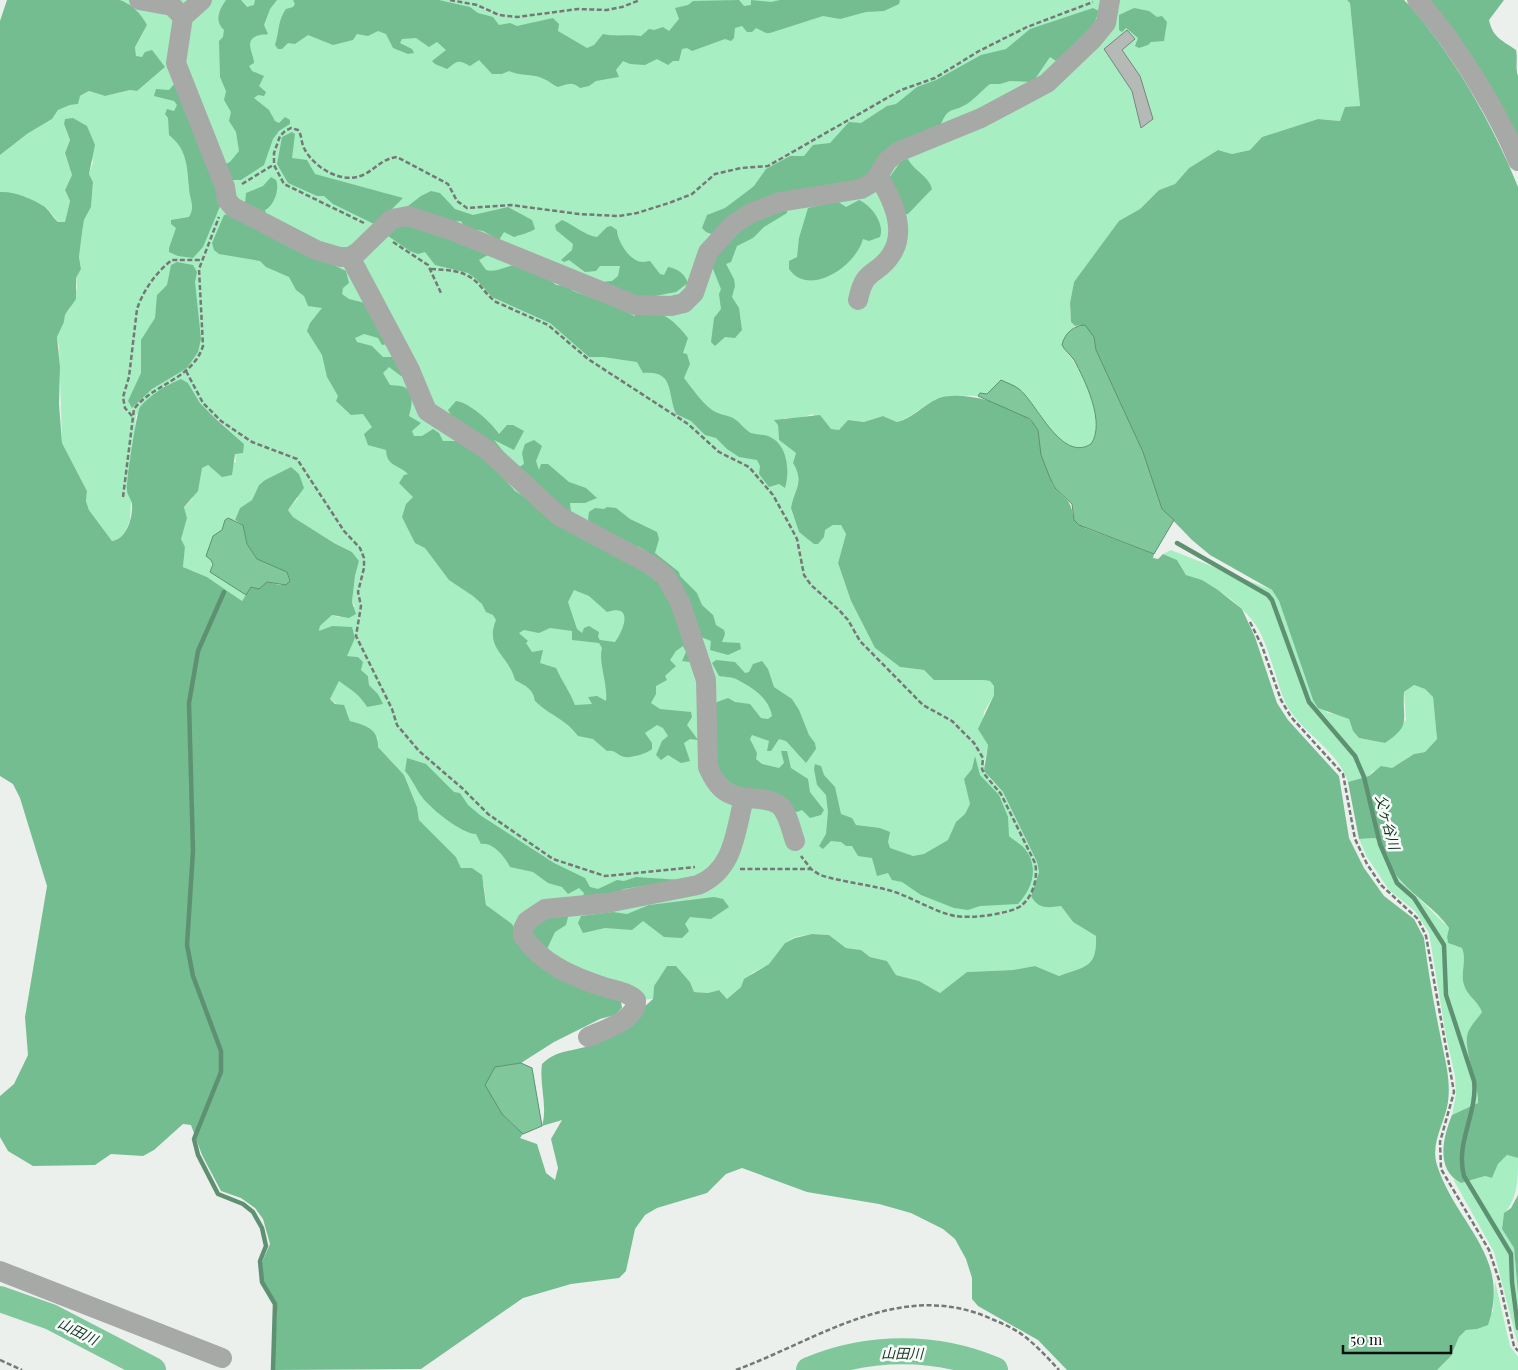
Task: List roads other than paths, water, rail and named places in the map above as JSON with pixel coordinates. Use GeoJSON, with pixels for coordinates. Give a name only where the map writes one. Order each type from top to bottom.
{"type":"FeatureCollection","features":[{"type":"Feature","properties":{"kind":"street"},"geometry":{"type":"LineString","coordinates":[[139,0],[172,6],[183,17]]}},
{"type":"Feature","properties":{"kind":"street"},"geometry":{"type":"LineString","coordinates":[[202,0],[183,17],[176,63],[225,187],[227,200],[232,207],[316,250],[340,257],[350,257],[358,252],[392,219],[408,216],[451,230],[635,305],[671,306],[684,303],[694,293],[708,252],[733,225],[751,213],[780,202],[861,189],[875,181],[887,161],[898,152],[982,118],[1047,83],[1093,39],[1106,23],[1110,0]]}},
{"type":"Feature","properties":{"kind":"street"},"geometry":{"type":"LineString","coordinates":[[1417,0],[1452,44],[1490,106],[1518,161]]}},
{"type":"Feature","properties":{"kind":"street"},"geometry":{"type":"LineString","coordinates":[[858,300],[862,283],[891,256],[898,238],[899,226],[891,198],[878,176]]}},
{"type":"Feature","properties":{"kind":"street"},"geometry":{"type":"LineString","coordinates":[[350,257],[368,287],[392,338],[414,378],[427,411],[486,449],[559,516],[653,566],[673,586],[693,636],[706,680],[708,767],[719,788],[729,795],[778,803],[783,810],[795,841]]}},
{"type":"Feature","properties":{"kind":"street"},"geometry":{"type":"LineString","coordinates":[[588,1037],[622,1021],[633,1012],[636,1000],[625,994],[570,975],[553,965],[523,936],[523,929],[527,921],[545,910],[607,903],[698,885],[710,880],[722,868],[731,849],[744,798]]}},
{"type":"Feature","properties":{"kind":"street"},"geometry":{"type":"LineString","coordinates":[[0,1271],[164,1338],[222,1358]]}},
{"type":"Feature","properties":{"kind":"waterway","name":"父ヶ谷川"},"geometry":{"type":"LineString","coordinates":[[1177,543],[1268,595],[1272,600],[1309,702],[1355,756],[1364,777],[1380,844],[1397,883],[1414,898],[1444,945],[1446,995],[1474,1081],[1473,1105],[1462,1151],[1464,1176],[1511,1254],[1512,1282],[1518,1328]]}},
{"type":"Feature","properties":{"kind":"waterway"},"geometry":{"type":"LineString","coordinates":[[224,592],[198,651],[189,703],[193,851],[187,945],[193,976],[221,1051],[221,1072],[194,1139],[198,1155],[218,1194],[243,1204],[253,1212],[262,1228],[266,1246],[260,1261],[262,1282],[275,1304],[273,1370]]}},
{"type":"Feature","properties":{"kind":"waterway","name":"山田川"},"geometry":{"type":"LineString","coordinates":[[0,1299],[51,1317],[153,1370]]}},
{"type":"Feature","properties":{"kind":"waterway","name":"山田川"},"geometry":{"type":"LineString","coordinates":[[809,1370],[855,1356],[878,1352],[902,1351],[950,1356],[995,1370]]}}]}
